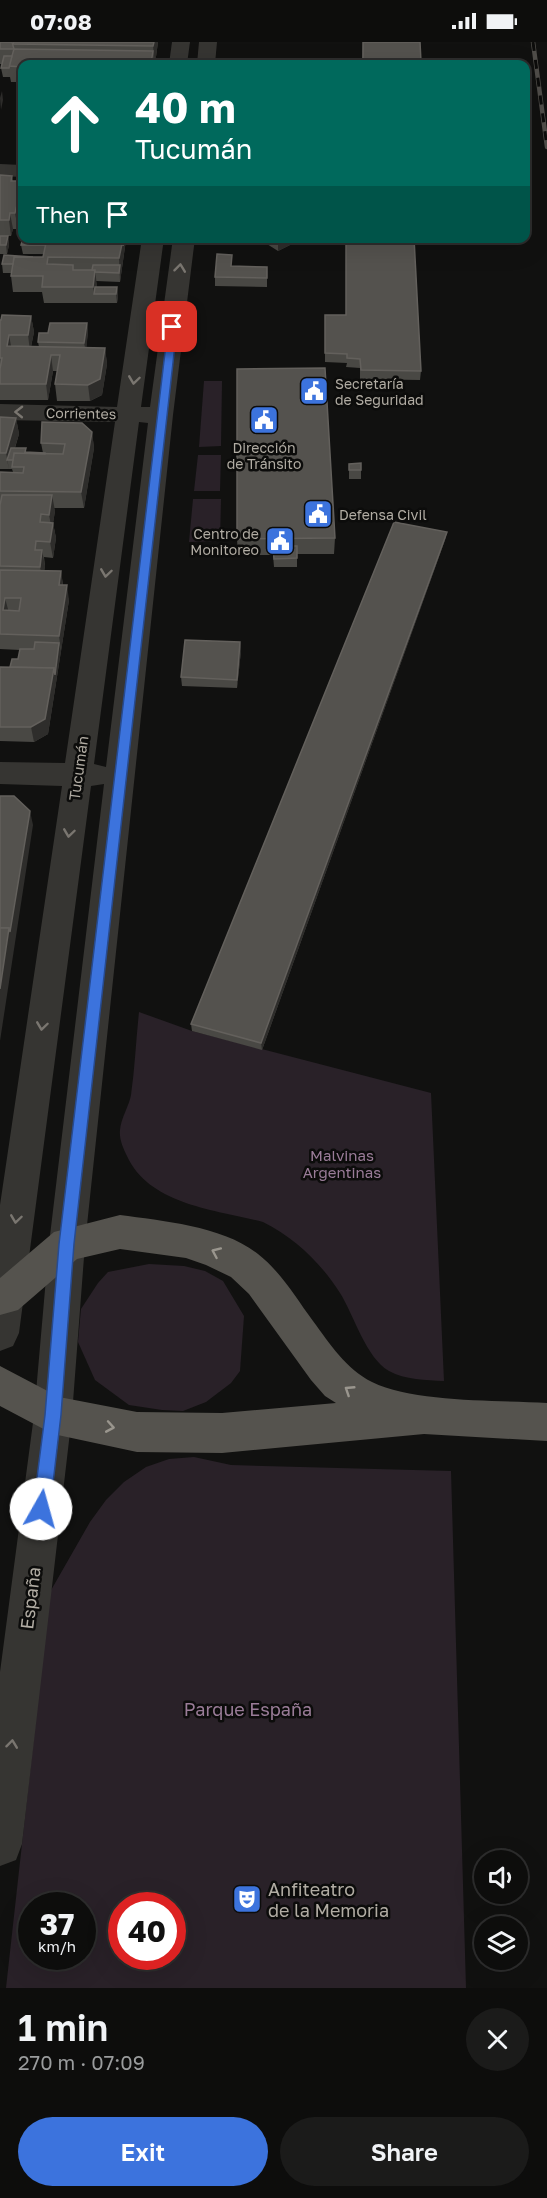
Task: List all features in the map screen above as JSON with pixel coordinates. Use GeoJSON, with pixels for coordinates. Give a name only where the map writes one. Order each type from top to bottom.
{"type":"FeatureCollection","features":[{"type":"Feature","properties":{"kind":"main road"},"geometry":{"type":"LineString","coordinates":[[3,1297],[67,1244],[120,1232],[186,1241],[214,1250],[244,1265],[262,1282],[324,1367],[339,1383],[357,1395],[381,1405],[424,1415]]}},
{"type":"Feature","properties":{"kind":"main road"},"geometry":{"type":"LineString","coordinates":[[0,1384],[53,1415],[137,1432],[222,1433],[424,1415],[547,1422]]}},
{"type":"Feature","properties":{"kind":"street"},"geometry":{"type":"LineString","coordinates":[[179,60],[181,42]]}},
{"type":"Feature","properties":{"kind":"street"},"geometry":{"type":"LineString","coordinates":[[206,60],[208,42]]}},
{"type":"Feature","properties":{"kind":"street"},"geometry":{"type":"LineString","coordinates":[[0,170],[18,171]]}},
{"type":"Feature","properties":{"kind":"street","name":"Tucumán"},"geometry":{"type":"LineString","coordinates":[[3,1297],[152,243]]}},
{"type":"Feature","properties":{"kind":"street"},"geometry":{"type":"LineString","coordinates":[[67,1244],[161,415],[183,243]]}},
{"type":"Feature","properties":{"kind":"street","name":"Corrientes"},"geometry":{"type":"LineString","coordinates":[[0,412],[161,415]]}},
{"type":"Feature","properties":{"kind":"street"},"geometry":{"type":"LineString","coordinates":[[0,773],[120,776]]}},
{"type":"Feature","properties":{"kind":"street","name":"España"},"geometry":{"type":"LineString","coordinates":[[0,1844],[53,1415],[67,1244]]}},
{"type":"Feature","properties":{"kind":"street"},"geometry":{"type":"LineString","coordinates":[[0,1333],[3,1297]]}},
{"type":"Feature","properties":{"kind":"green space"},"geometry":{"type":"Polygon","coordinates":[[[204,381],[222,381],[221,446],[199,447],[204,381]]]}},
{"type":"Feature","properties":{"kind":"green space"},"geometry":{"type":"Polygon","coordinates":[[[198,455],[221,455],[220,491],[194,491],[198,455]]]}},
{"type":"Feature","properties":{"kind":"green space"},"geometry":{"type":"Polygon","coordinates":[[[193,499],[221,499],[220,541],[189,542],[193,499]]]}},
{"type":"Feature","properties":{"kind":"green space","name":"Malvinas Argentinas"},"geometry":{"type":"Polygon","coordinates":[[[139,1012],[192,1031],[431,1093],[444,1381],[402,1376],[381,1365],[367,1346],[333,1282],[306,1252],[275,1228],[263,1222],[186,1203],[151,1185],[137,1172],[124,1150],[120,1133],[131,1095],[139,1012]]]}},
{"type":"Feature","properties":{"kind":"green space"},"geometry":{"type":"Polygon","coordinates":[[[149,1264],[184,1266],[205,1271],[223,1281],[244,1316],[240,1371],[231,1383],[206,1402],[183,1411],[129,1405],[95,1380],[78,1342],[81,1309],[108,1272],[149,1264]]]}},
{"type":"Feature","properties":{"kind":"green space","name":"Parque España"},"geometry":{"type":"Polygon","coordinates":[[[194,1457],[231,1465],[451,1471],[466,1988],[6,1988],[50,1592],[90,1522],[106,1500],[124,1482],[146,1467],[169,1459],[194,1457]]]}},
{"type":"Feature","properties":{"kind":"building"},"geometry":{"type":"Polygon","coordinates":[[[0,42],[12,42],[14,49],[0,49],[0,42]]]}},
{"type":"Feature","properties":{"kind":"building"},"geometry":{"type":"Polygon","coordinates":[[[14,42],[154,42],[153,46],[13,44],[14,42]]]}},
{"type":"Feature","properties":{"kind":"building"},"geometry":{"type":"Polygon","coordinates":[[[363,42],[420,42],[421,60],[363,60],[363,42]]]}},
{"type":"Feature","properties":{"kind":"building"},"geometry":{"type":"Polygon","coordinates":[[[14,49],[153,51],[152,60],[18,60],[18,67],[9,66],[14,49]]]}},
{"type":"Feature","properties":{"kind":"building"},"geometry":{"type":"Polygon","coordinates":[[[4,56],[12,56],[9,68],[1,68],[4,56]]]}},
{"type":"Feature","properties":{"kind":"building"},"geometry":{"type":"Polygon","coordinates":[[[0,175],[12,176],[11,181],[18,181],[18,201],[15,213],[10,213],[9,220],[0,220],[0,175]]]}},
{"type":"Feature","properties":{"kind":"building"},"geometry":{"type":"Polygon","coordinates":[[[0,236],[8,236],[6,245],[0,245],[0,236]]]}},
{"type":"Feature","properties":{"kind":"building"},"geometry":{"type":"Polygon","coordinates":[[[22,243],[46,243],[46,245],[21,245],[22,243]]]}},
{"type":"Feature","properties":{"kind":"building"},"geometry":{"type":"Polygon","coordinates":[[[46,243],[122,243],[119,258],[48,257],[47,264],[73,265],[73,270],[95,270],[93,287],[42,287],[43,276],[11,276],[14,257],[43,257],[46,243]]]}},
{"type":"Feature","properties":{"kind":"building"},"geometry":{"type":"Polygon","coordinates":[[[346,243],[414,243],[421,371],[361,370],[360,359],[347,358],[347,354],[325,353],[325,315],[346,315],[346,243]]]}},
{"type":"Feature","properties":{"kind":"building"},"geometry":{"type":"Polygon","coordinates":[[[217,254],[232,255],[231,266],[267,267],[267,278],[215,277],[217,254]]]}},
{"type":"Feature","properties":{"kind":"building"},"geometry":{"type":"Polygon","coordinates":[[[4,255],[33,257],[14,257],[13,264],[2,264],[4,255]]]}},
{"type":"Feature","properties":{"kind":"building"},"geometry":{"type":"Polygon","coordinates":[[[93,265],[120,265],[119,273],[95,272],[92,270],[93,265]]]}},
{"type":"Feature","properties":{"kind":"building"},"geometry":{"type":"Polygon","coordinates":[[[95,287],[117,287],[116,294],[94,294],[95,287]]]}},
{"type":"Feature","properties":{"kind":"building"},"geometry":{"type":"Polygon","coordinates":[[[2,315],[31,316],[28,335],[9,335],[7,346],[105,348],[100,379],[88,385],[55,384],[60,355],[51,355],[46,384],[0,384],[2,358],[0,358],[0,320],[2,315]]]}},
{"type":"Feature","properties":{"kind":"building"},"geometry":{"type":"Polygon","coordinates":[[[50,323],[87,323],[84,343],[38,342],[39,333],[48,333],[50,323]]]}},
{"type":"Feature","properties":{"kind":"building"},"geometry":{"type":"Polygon","coordinates":[[[325,368],[335,538],[237,539],[237,369],[325,368]]]}},
{"type":"Feature","properties":{"kind":"building"},"geometry":{"type":"Polygon","coordinates":[[[0,417],[16,418],[6,453],[0,453],[0,417]]]}},
{"type":"Feature","properties":{"kind":"building"},"geometry":{"type":"Polygon","coordinates":[[[42,422],[82,423],[92,432],[81,492],[0,491],[0,472],[23,473],[24,467],[12,467],[14,453],[63,454],[65,444],[41,443],[42,422]]]}},
{"type":"Feature","properties":{"kind":"building"},"geometry":{"type":"Polygon","coordinates":[[[11,448],[26,448],[25,452],[45,454],[14,453],[13,460],[7,460],[11,448]]]}},
{"type":"Feature","properties":{"kind":"building"},"geometry":{"type":"Polygon","coordinates":[[[361,463],[361,470],[349,470],[349,464],[361,463]]]}},
{"type":"Feature","properties":{"kind":"building"},"geometry":{"type":"Polygon","coordinates":[[[2,495],[52,495],[49,515],[41,514],[40,522],[53,523],[50,542],[36,541],[35,550],[42,550],[40,567],[0,566],[2,495]]]}},
{"type":"Feature","properties":{"kind":"building"},"geometry":{"type":"Polygon","coordinates":[[[394,522],[447,532],[261,1043],[191,1024],[394,522]]]}},
{"type":"Feature","properties":{"kind":"building"},"geometry":{"type":"Polygon","coordinates":[[[273,546],[297,546],[297,558],[274,559],[273,546]]]}},
{"type":"Feature","properties":{"kind":"building"},"geometry":{"type":"Polygon","coordinates":[[[0,570],[61,571],[59,585],[67,585],[59,636],[0,634],[0,570]],[[5,598],[3,610],[19,611],[21,598],[5,598]]]}},
{"type":"Feature","properties":{"kind":"building"},"geometry":{"type":"Polygon","coordinates":[[[185,640],[240,642],[237,680],[181,677],[185,640]]]}},
{"type":"Feature","properties":{"kind":"building"},"geometry":{"type":"Polygon","coordinates":[[[35,642],[59,643],[55,675],[54,668],[10,667],[12,659],[18,659],[20,649],[34,649],[35,642]]]}},
{"type":"Feature","properties":{"kind":"building"},"geometry":{"type":"Polygon","coordinates":[[[0,667],[54,668],[45,719],[31,727],[0,727],[0,667]]]}},
{"type":"Feature","properties":{"kind":"building"},"geometry":{"type":"Polygon","coordinates":[[[0,796],[14,796],[30,811],[10,932],[9,928],[0,928],[0,796]]]}},
{"type":"Feature","properties":{"kind":"building"},"geometry":{"type":"Polygon","coordinates":[[[0,928],[9,928],[0,989],[0,928]]]}},
{"type":"Feature","properties":{"kind":"railway"},"geometry":{"type":"LineString","coordinates":[[533,42],[547,147]]}},
{"type":"Feature","properties":{"kind":"place","name":"Secretaría de Seguridad"},"geometry":{"type":"Point","coordinates":[314,391]}},
{"type":"Feature","properties":{"kind":"place","name":"Dirección de Tránsito"},"geometry":{"type":"Point","coordinates":[264,420]}},
{"type":"Feature","properties":{"kind":"place","name":"Defensa Civil"},"geometry":{"type":"Point","coordinates":[318,514]}},
{"type":"Feature","properties":{"kind":"place","name":"Centro de Monitoreo"},"geometry":{"type":"Point","coordinates":[280,541]}},
{"type":"Feature","properties":{"kind":"place","name":"Anfiteatro de la Memoria"},"geometry":{"type":"Point","coordinates":[247,1899]}},
{"type":"Feature","properties":{"kind":"route"},"geometry":{"type":"LineString","coordinates":[[41,1509],[53,1415],[67,1244],[172,327]]}}]}
